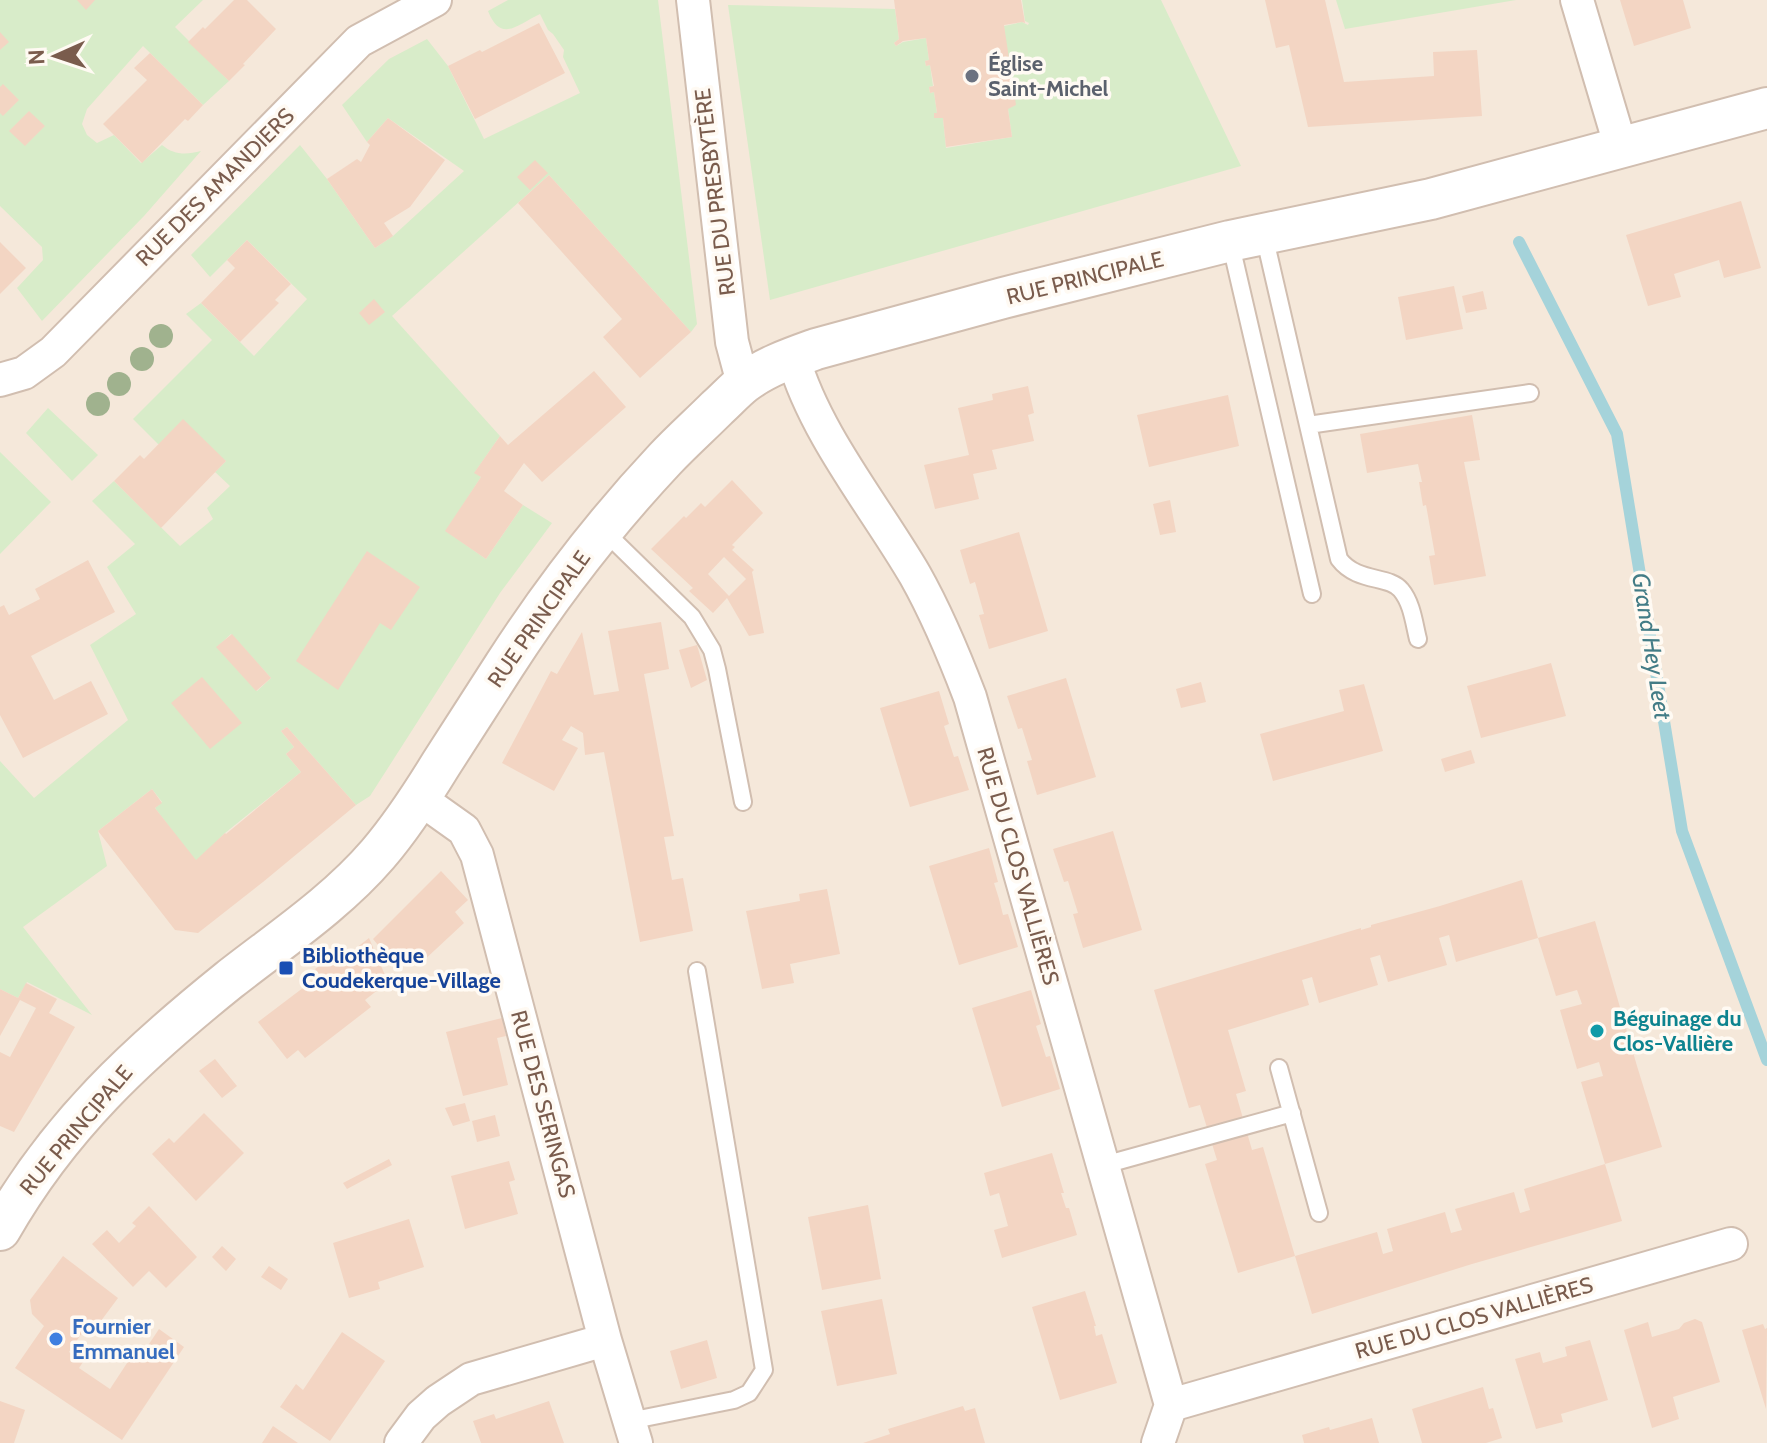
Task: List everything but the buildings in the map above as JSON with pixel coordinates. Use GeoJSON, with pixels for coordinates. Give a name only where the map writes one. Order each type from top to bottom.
{"type":"FeatureCollection","features":[{"type":"Feature","properties":{"kind":"street","name":"RUE DES AMANDIERS"},"geometry":{"type":"LineString","coordinates":[[0,380],[24,373],[53,352],[359,41],[435,0]]}},
{"type":"Feature","properties":{"kind":"street","name":"RUE DU PRESBYTÈRE"},"geometry":{"type":"LineString","coordinates":[[693,0],[732,342],[743,383]]}},
{"type":"Feature","properties":{"kind":"street"},"geometry":{"type":"LineString","coordinates":[[1577,0],[1621,148]]}},
{"type":"Feature","properties":{"kind":"street","name":"RUE PRINCIPALE"},"geometry":{"type":"LineString","coordinates":[[0,1230],[46,1159],[112,1082],[165,1032],[321,909],[381,851],[531,625],[603,530],[678,445],[743,383],[793,357],[872,333],[1247,238],[1431,199],[1767,108]]}},
{"type":"Feature","properties":{"kind":"street","name":"RUE DU CLOS VALLIÈRES"},"geometry":{"type":"LineString","coordinates":[[793,357],[813,410],[914,574],[941,626],[970,697],[1171,1405],[1731,1244]]}},
{"type":"Feature","properties":{"kind":"street","name":"RUE DES SERINGAS"},"geometry":{"type":"LineString","coordinates":[[419,798],[464,830],[477,855],[605,1340],[633,1432]]}},
{"type":"Feature","properties":{"kind":"street"},"geometry":{"type":"LineString","coordinates":[[401,1443],[421,1416],[471,1379],[605,1340]]}},
{"type":"Feature","properties":{"kind":"street"},"geometry":{"type":"LineString","coordinates":[[1158,1443],[1171,1405]]}},
{"type":"Feature","properties":{"kind":"lane"},"geometry":{"type":"LineString","coordinates":[[1247,238],[1308,425],[1339,559],[1358,574],[1395,585],[1402,591],[1410,606],[1418,639]]}},
{"type":"Feature","properties":{"kind":"lane"},"geometry":{"type":"LineString","coordinates":[[1247,238],[1312,594]]}},
{"type":"Feature","properties":{"kind":"lane"},"geometry":{"type":"LineString","coordinates":[[1308,425],[1530,393]]}},
{"type":"Feature","properties":{"kind":"lane"},"geometry":{"type":"LineString","coordinates":[[603,530],[680,604],[703,632],[717,669],[743,802]]}},
{"type":"Feature","properties":{"kind":"lane"},"geometry":{"type":"LineString","coordinates":[[633,1432],[749,1393],[764,1370],[697,971]]}},
{"type":"Feature","properties":{"kind":"lane"},"geometry":{"type":"LineString","coordinates":[[1279,1068],[1319,1213]]}},
{"type":"Feature","properties":{"kind":"lane"},"geometry":{"type":"LineString","coordinates":[[1104,1165],[1292,1113]]}},
{"type":"Feature","properties":{"kind":"shaded area"},"geometry":{"type":"Polygon","coordinates":[[[0,0],[1767,0],[1767,1443],[0,1443],[0,0]]]}},
{"type":"Feature","properties":{"kind":"green space"},"geometry":{"type":"Polygon","coordinates":[[[0,0],[203,0],[175,27],[229,81],[203,105],[143,46],[87,109],[82,124],[87,135],[97,143],[114,135],[141,163],[162,145],[180,153],[201,151],[144,216],[42,321],[17,288],[43,260],[42,247],[0,206],[0,0]]]}},
{"type":"Feature","properties":{"kind":"green space"},"geometry":{"type":"Polygon","coordinates":[[[508,0],[658,0],[697,324],[691,332],[549,175],[392,316],[500,436],[475,472],[481,477],[446,531],[486,559],[523,505],[552,523],[500,593],[370,796],[356,805],[287,727],[281,731],[294,747],[286,754],[301,772],[225,833],[196,862],[155,808],[162,802],[152,789],[98,831],[107,866],[23,927],[92,1015],[27,982],[18,998],[0,989],[0,761],[34,798],[128,720],[90,645],[136,614],[107,567],[135,544],[92,501],[114,481],[180,546],[213,519],[207,508],[230,486],[215,472],[226,461],[158,444],[133,419],[212,340],[186,314],[201,303],[254,356],[307,299],[247,240],[210,277],[191,255],[300,145],[375,248],[393,236],[464,171],[388,118],[367,142],[342,105],[389,59],[427,39],[448,66],[484,139],[580,93],[563,57],[564,50],[540,14],[511,29],[504,29],[493,21],[488,11],[508,0]],[[231,634],[217,647],[257,691],[271,678],[231,634]]]}},
{"type":"Feature","properties":{"kind":"green space"},"geometry":{"type":"Polygon","coordinates":[[[1022,0],[1161,0],[1241,166],[770,300],[728,5],[895,9],[899,39],[894,43],[896,46],[926,38],[929,60],[925,61],[926,66],[930,65],[933,86],[929,87],[930,93],[934,92],[935,118],[943,118],[946,148],[1012,137],[1004,26],[1022,22],[1028,25],[1022,0]]]}},
{"type":"Feature","properties":{"kind":"green space"},"geometry":{"type":"Polygon","coordinates":[[[1336,0],[1516,0],[1345,29],[1336,0]]]}},
{"type":"Feature","properties":{"kind":"green space"},"geometry":{"type":"Polygon","coordinates":[[[48,408],[98,455],[72,481],[26,433],[48,408]]]}},
{"type":"Feature","properties":{"kind":"green space"},"geometry":{"type":"Polygon","coordinates":[[[0,452],[51,502],[0,554],[0,452]]]}},
{"type":"Feature","properties":{"kind":"waterway","name":"Grand Hey Leet"},"geometry":{"type":"LineString","coordinates":[[1519,242],[1617,434],[1682,831],[1767,1060]]}},
{"type":"Feature","properties":{"kind":"place","name":"Église Saint-Michel"},"geometry":{"type":"Point","coordinates":[972,76]}},
{"type":"Feature","properties":{"kind":"place","name":"Bibliothèque Coudekerque-Village"},"geometry":{"type":"Point","coordinates":[286,968]}},
{"type":"Feature","properties":{"kind":"place","name":"Béguinage du Clos-Vallière"},"geometry":{"type":"Point","coordinates":[1597,1031]}},
{"type":"Feature","properties":{"kind":"place","name":"Fournier Emmanuel"},"geometry":{"type":"Point","coordinates":[56,1339]}}]}
